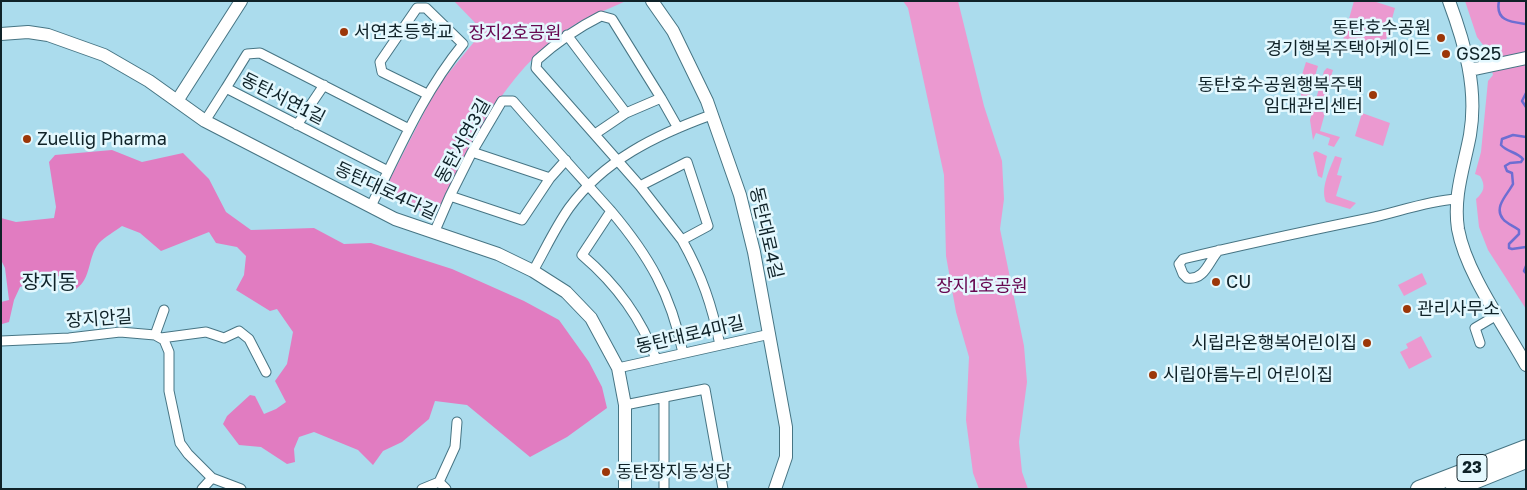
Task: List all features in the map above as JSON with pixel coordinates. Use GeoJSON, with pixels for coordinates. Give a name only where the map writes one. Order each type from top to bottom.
{"type":"FeatureCollection","features":[{"type":"Feature","properties":{"kind":"highway","name":"23"},"geometry":{"type":"LineString","coordinates":[[1419,489],[1526,448]]}},
{"type":"Feature","properties":{"kind":"highway","name":"23"},"geometry":{"type":"LineString","coordinates":[[1454,489],[1526,460]]}},
{"type":"Feature","properties":{"kind":"street"},"geometry":{"type":"LineString","coordinates":[[177,101],[241,1]]}},
{"type":"Feature","properties":{"kind":"street","name":"동탄대로4길"},"geometry":{"type":"LineString","coordinates":[[652,1],[672,31],[707,100],[733,171],[747,220],[770,334],[788,441],[781,476],[775,489]]}},
{"type":"Feature","properties":{"kind":"street"},"geometry":{"type":"LineString","coordinates":[[1449,1],[1462,37],[1470,70],[1472,98],[1470,133],[1456,200],[1458,228],[1467,258],[1526,365]]}},
{"type":"Feature","properties":{"kind":"street"},"geometry":{"type":"LineString","coordinates":[[371,206],[427,94],[444,67],[463,44],[426,8],[417,8],[380,62],[382,72],[427,94]]}},
{"type":"Feature","properties":{"kind":"street"},"geometry":{"type":"LineString","coordinates":[[678,128],[612,19],[601,16],[567,35],[537,60],[536,68],[618,160],[682,240],[696,264],[712,306],[720,345]]}},
{"type":"Feature","properties":{"kind":"street","name":"동탄대로4다길"},"geometry":{"type":"LineString","coordinates":[[1,34],[28,32],[48,35],[85,47],[124,66],[205,121],[395,219],[484,248],[533,271],[566,292],[580,306],[601,334],[618,368],[626,405],[625,489]]}},
{"type":"Feature","properties":{"kind":"street"},"geometry":{"type":"LineString","coordinates":[[567,35],[626,113]]}},
{"type":"Feature","properties":{"kind":"street","name":"동탄서연1길"},"geometry":{"type":"LineString","coordinates":[[388,171],[226,88],[247,54],[260,53],[409,129]]}},
{"type":"Feature","properties":{"kind":"street"},"geometry":{"type":"LineString","coordinates":[[1470,70],[1526,58]]}},
{"type":"Feature","properties":{"kind":"street"},"geometry":{"type":"LineString","coordinates":[[297,125],[324,85]]}},
{"type":"Feature","properties":{"kind":"street"},"geometry":{"type":"LineString","coordinates":[[205,121],[226,88]]}},
{"type":"Feature","properties":{"kind":"street"},"geometry":{"type":"LineString","coordinates":[[595,134],[626,113],[661,98]]}},
{"type":"Feature","properties":{"kind":"street","name":"동탄서연3길"},"geometry":{"type":"LineString","coordinates":[[566,160],[550,178],[522,220],[450,196],[472,152],[502,101],[513,101],[566,160],[638,244],[661,281],[675,319],[683,353]]}},
{"type":"Feature","properties":{"kind":"street"},"geometry":{"type":"LineString","coordinates":[[533,271],[562,219],[588,186],[618,160],[648,142],[711,115]]}},
{"type":"Feature","properties":{"kind":"street"},"geometry":{"type":"LineString","coordinates":[[472,152],[550,178]]}},
{"type":"Feature","properties":{"kind":"street"},"geometry":{"type":"LineString","coordinates":[[640,186],[687,162],[708,226],[682,240]]}},
{"type":"Feature","properties":{"kind":"street"},"geometry":{"type":"LineString","coordinates":[[434,233],[450,196]]}},
{"type":"Feature","properties":{"kind":"street"},"geometry":{"type":"LineString","coordinates":[[1219,250],[1443,200],[1456,200]]}},
{"type":"Feature","properties":{"kind":"street"},"geometry":{"type":"LineString","coordinates":[[610,211],[582,255],[624,297],[643,327],[656,359]]}},
{"type":"Feature","properties":{"kind":"street"},"geometry":{"type":"LineString","coordinates":[[164,310],[158,337],[169,352],[169,391],[180,443],[188,454],[212,478],[241,489]]}},
{"type":"Feature","properties":{"kind":"street"},"geometry":{"type":"LineString","coordinates":[[1480,343],[1474,328],[1498,314]]}},
{"type":"Feature","properties":{"kind":"street","name":"장지안길"},"geometry":{"type":"LineString","coordinates":[[1,341],[69,338],[120,332],[158,337],[206,332],[224,338],[239,331],[249,339],[266,372]]}},
{"type":"Feature","properties":{"kind":"street","name":"동탄대로4마길"},"geometry":{"type":"LineString","coordinates":[[618,368],[770,334]]}},
{"type":"Feature","properties":{"kind":"street"},"geometry":{"type":"LineString","coordinates":[[626,405],[706,389],[723,489]]}},
{"type":"Feature","properties":{"kind":"street"},"geometry":{"type":"LineString","coordinates":[[664,398],[664,489]]}},
{"type":"Feature","properties":{"kind":"street"},"geometry":{"type":"LineString","coordinates":[[422,489],[439,482],[455,446],[457,422]]}},
{"type":"Feature","properties":{"kind":"street"},"geometry":{"type":"LineString","coordinates":[[202,489],[212,478]]}},
{"type":"Feature","properties":{"kind":"street"},"geometry":{"type":"LineString","coordinates":[[439,482],[446,489]]}},
{"type":"Feature","properties":{"kind":"green space","name":"장지2호공원"},"geometry":{"type":"Polygon","coordinates":[[[454,1],[626,1],[589,17],[568,29],[545,47],[525,67],[491,111],[438,210],[432,216],[388,197],[385,189],[437,87],[483,31],[454,1]]]}},
{"type":"Feature","properties":{"kind":"green space","name":"장지1호공원"},"geometry":{"type":"Polygon","coordinates":[[[903,1],[958,1],[984,106],[1002,161],[1004,199],[1000,229],[1024,346],[1027,382],[1019,442],[1022,472],[1028,489],[979,489],[973,473],[966,420],[969,357],[956,312],[946,256],[944,175],[908,8],[903,1]]]}},
{"type":"Feature","properties":{"kind":"green space"},"geometry":{"type":"Polygon","coordinates":[[[1354,1],[1373,1],[1395,8],[1383,51],[1343,40],[1354,1]]]}},
{"type":"Feature","properties":{"kind":"green space"},"geometry":{"type":"Polygon","coordinates":[[[1465,1],[1526,1],[1526,309],[1488,250],[1479,227],[1476,199],[1481,194],[1483,186],[1480,176],[1475,174],[1481,152],[1488,81],[1493,75],[1487,50],[1477,37],[1465,1]]]}},
{"type":"Feature","properties":{"kind":"green space"},"geometry":{"type":"Polygon","coordinates":[[[1306,62],[1318,66],[1306,107],[1303,106],[1299,84],[1306,62]]]}},
{"type":"Feature","properties":{"kind":"green space"},"geometry":{"type":"Polygon","coordinates":[[[1327,68],[1333,70],[1320,111],[1325,113],[1320,131],[1340,137],[1334,147],[1328,145],[1330,138],[1316,133],[1313,140],[1310,120],[1324,71],[1327,68]]]}},
{"type":"Feature","properties":{"kind":"green space"},"geometry":{"type":"Polygon","coordinates":[[[1362,113],[1390,123],[1383,146],[1355,136],[1362,113]]]}},
{"type":"Feature","properties":{"kind":"green space"},"geometry":{"type":"Polygon","coordinates":[[[1316,151],[1327,156],[1322,178],[1318,176],[1313,153],[1316,151]]]}},
{"type":"Feature","properties":{"kind":"green space"},"geometry":{"type":"Polygon","coordinates":[[[1335,156],[1342,158],[1337,175],[1342,176],[1336,196],[1356,203],[1350,209],[1326,202],[1324,197],[1328,173],[1335,156]]]}},
{"type":"Feature","properties":{"kind":"green space"},"geometry":{"type":"Polygon","coordinates":[[[1422,273],[1427,284],[1404,296],[1398,285],[1422,273]]]}},
{"type":"Feature","properties":{"kind":"green space"},"geometry":{"type":"Polygon","coordinates":[[[1421,336],[1432,357],[1409,369],[1400,352],[1408,348],[1406,344],[1421,336]]]}},
{"type":"Feature","properties":{"kind":"shaded area"},"geometry":{"type":"Polygon","coordinates":[[[112,150],[142,162],[183,153],[209,179],[226,212],[251,230],[314,228],[344,244],[371,243],[452,269],[524,301],[559,320],[589,362],[602,387],[607,408],[567,437],[530,457],[467,405],[435,401],[429,419],[402,442],[383,451],[373,465],[358,450],[314,432],[299,437],[294,449],[295,462],[287,464],[261,447],[239,445],[223,424],[227,416],[250,395],[255,396],[264,414],[286,402],[275,381],[287,364],[293,332],[277,309],[270,311],[236,290],[244,275],[246,256],[237,247],[216,243],[209,232],[161,251],[140,233],[122,226],[99,243],[95,249],[85,279],[76,289],[54,273],[20,287],[14,300],[9,322],[2,324],[1,302],[9,300],[5,268],[1,260],[1,218],[16,222],[54,218],[56,207],[49,162],[55,155],[112,150]]]}},
{"type":"Feature","properties":{"kind":"waterway"},"geometry":{"type":"LineString","coordinates":[[1499,1],[1498,8],[1502,17],[1510,21],[1526,24]]}},
{"type":"Feature","properties":{"kind":"waterway"},"geometry":{"type":"LineString","coordinates":[[1526,93],[1522,101],[1526,107]]}},
{"type":"Feature","properties":{"kind":"waterway"},"geometry":{"type":"LineString","coordinates":[[1526,137],[1513,135],[1502,139],[1501,145],[1503,147],[1523,159],[1521,162],[1510,163],[1505,166],[1507,171],[1512,173],[1513,184],[1500,205],[1500,214],[1505,221],[1519,230],[1519,234],[1509,244],[1509,248],[1526,247]]}},
{"type":"Feature","properties":{"kind":"waterway"},"geometry":{"type":"LineString","coordinates":[[1526,266],[1524,271],[1526,273]]}},
{"type":"Feature","properties":{"kind":"place","name":"서연초등학교"},"geometry":{"type":"Point","coordinates":[344,32]}},
{"type":"Feature","properties":{"kind":"place","name":"동탄호수공원 경기행복주택아케이드"},"geometry":{"type":"Point","coordinates":[1441,38]}},
{"type":"Feature","properties":{"kind":"place","name":"GS25"},"geometry":{"type":"Point","coordinates":[1446,54]}},
{"type":"Feature","properties":{"kind":"place","name":"동탄호수공원행복주택 임대관리센터"},"geometry":{"type":"Point","coordinates":[1373,95]}},
{"type":"Feature","properties":{"kind":"place","name":"Zuellig Pharma"},"geometry":{"type":"Point","coordinates":[27,139]}},
{"type":"Feature","properties":{"kind":"place","name":"CU"},"geometry":{"type":"Point","coordinates":[1216,282]}},
{"type":"Feature","properties":{"kind":"place","name":"관리사무소"},"geometry":{"type":"Point","coordinates":[1407,309]}},
{"type":"Feature","properties":{"kind":"place","name":"시립라온행복어린이집"},"geometry":{"type":"Point","coordinates":[1367,343]}},
{"type":"Feature","properties":{"kind":"place","name":"시립아름누리 어린이집"},"geometry":{"type":"Point","coordinates":[1153,375]}},
{"type":"Feature","properties":{"kind":"place","name":"동탄장지동성당"},"geometry":{"type":"Point","coordinates":[606,472]}},
{"type":"Feature","properties":{"kind":"district","name":"장지동"},"geometry":{"type":"Point","coordinates":[49,283]}}]}
